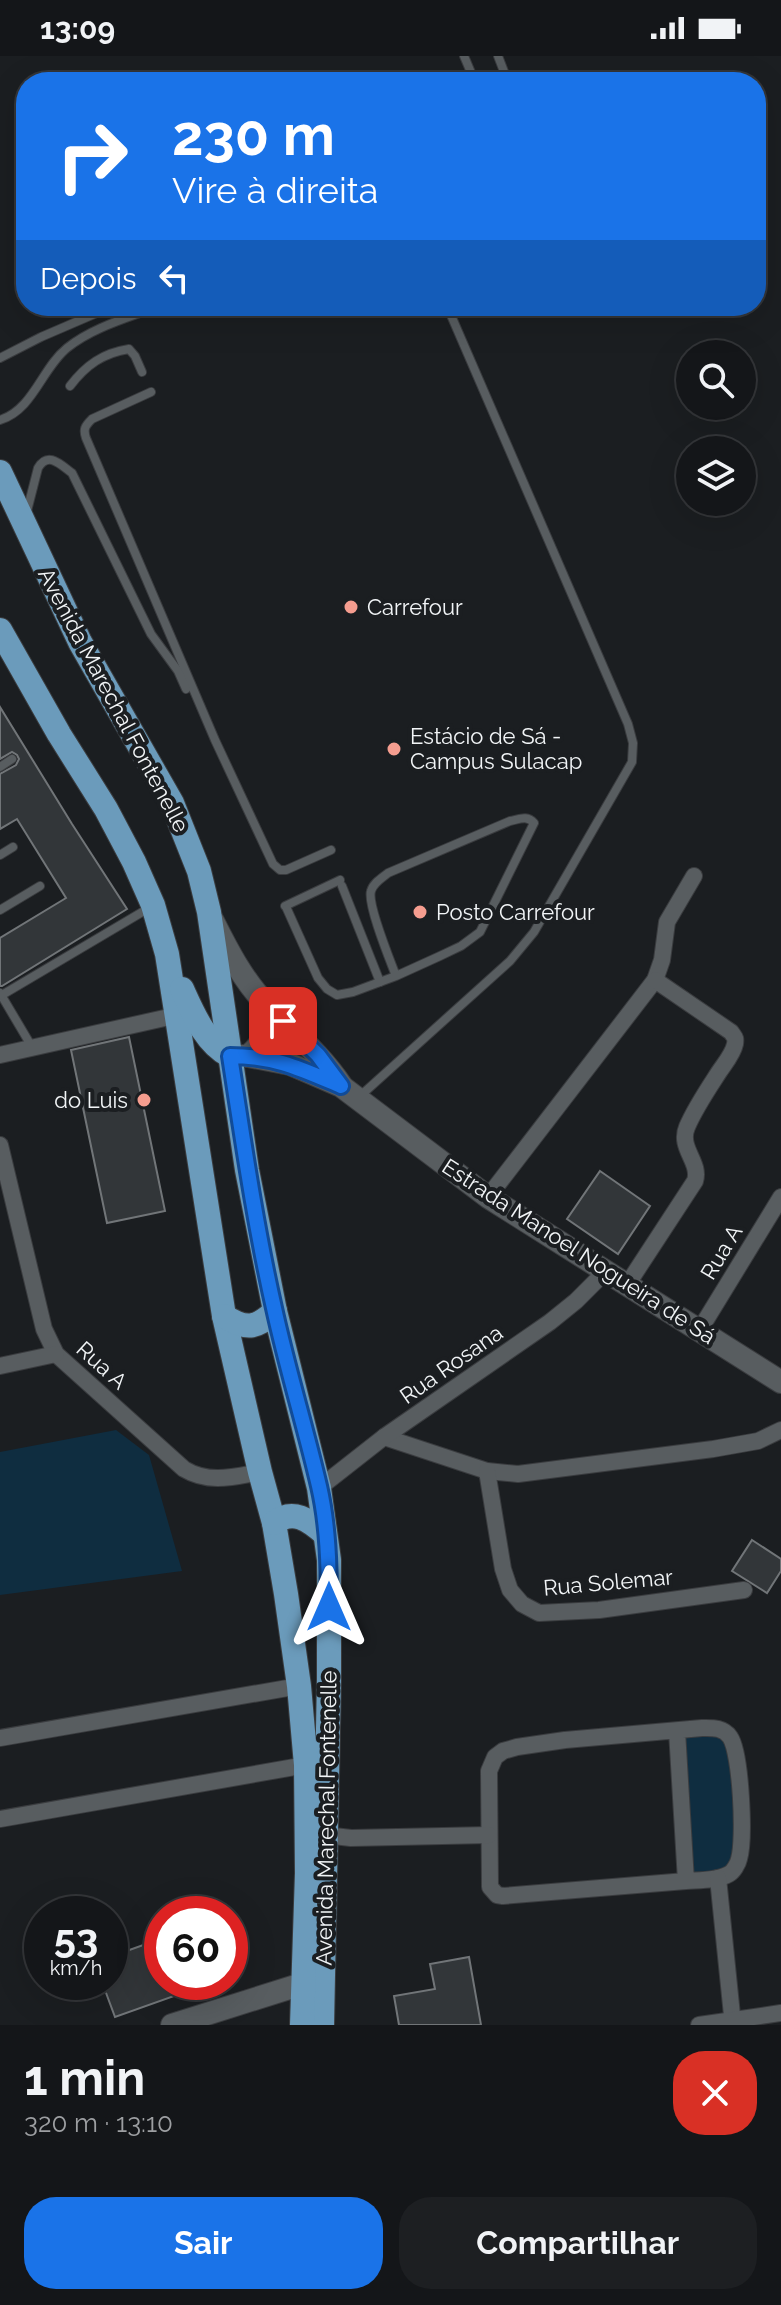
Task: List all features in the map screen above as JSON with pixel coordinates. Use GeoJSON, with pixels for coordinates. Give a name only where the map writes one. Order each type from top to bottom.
{"type":"FeatureCollection","features":[{"type":"Feature","properties":{"kind":"main road","name":"Avenida Marechal Fontenelle"},"geometry":{"type":"LineString","coordinates":[[0,472],[80,642],[172,803],[199,871],[239,1056],[247,1170],[275,1311],[319,1488],[329,1560],[322,2025]]}},
{"type":"Feature","properties":{"kind":"main road","name":"Avenida Marechal Fontenelle"},"geometry":{"type":"LineString","coordinates":[[0,630],[134,862],[153,905],[167,954],[224,1316],[274,1523],[299,1686],[306,1765],[307,1873],[302,2025]]}},
{"type":"Feature","properties":{"kind":"main road","name":"Estrada Manoel Nogueira de Sá"},"geometry":{"type":"LineString","coordinates":[[209,912],[227,949],[265,1004],[318,1055],[349,1093]]}},
{"type":"Feature","properties":{"kind":"main road"},"geometry":{"type":"LineString","coordinates":[[167,954],[192,1011],[216,1046],[239,1056],[262,1042],[267,1024],[265,1004]]}},
{"type":"Feature","properties":{"kind":"main road","name":"Estrada Manoel Nogueira de Sá"},"geometry":{"type":"LineString","coordinates":[[239,1056],[290,1064],[349,1093],[488,1197],[781,1382]]}},
{"type":"Feature","properties":{"kind":"main road"},"geometry":{"type":"LineString","coordinates":[[224,1316],[244,1326],[253,1326],[275,1311]]}},
{"type":"Feature","properties":{"kind":"main road"},"geometry":{"type":"LineString","coordinates":[[274,1523],[282,1516],[301,1516],[325,1534]]}},
{"type":"Feature","properties":{"kind":"main road"},"geometry":{"type":"LineString","coordinates":[[172,2025],[302,1984]]}},
{"type":"Feature","properties":{"kind":"street"},"geometry":{"type":"LineString","coordinates":[[488,1197],[655,980],[662,960],[667,922],[694,876]]}},
{"type":"Feature","properties":{"kind":"street"},"geometry":{"type":"LineString","coordinates":[[627,1285],[695,1181],[696,1167],[684,1139],[686,1129],[731,1053],[735,1038],[731,1032],[655,980]]}},
{"type":"Feature","properties":{"kind":"street"},"geometry":{"type":"LineString","coordinates":[[0,1055],[178,1015]]}},
{"type":"Feature","properties":{"kind":"street","name":"Rua A"},"geometry":{"type":"LineString","coordinates":[[0,1145],[44,1329],[56,1354],[184,1469],[197,1477],[220,1479],[260,1472]]}},
{"type":"Feature","properties":{"kind":"street","name":"Rua A"},"geometry":{"type":"LineString","coordinates":[[699,1331],[781,1197]]}},
{"type":"Feature","properties":{"kind":"street","name":"Rua Rosana"},"geometry":{"type":"LineString","coordinates":[[319,1488],[384,1437],[550,1322],[605,1272]]}},
{"type":"Feature","properties":{"kind":"street"},"geometry":{"type":"LineString","coordinates":[[0,1366],[56,1354]]}},
{"type":"Feature","properties":{"kind":"street"},"geometry":{"type":"LineString","coordinates":[[384,1437],[487,1471],[518,1474],[713,1449],[758,1441],[781,1430]]}},
{"type":"Feature","properties":{"kind":"street","name":"Rua Solemar"},"geometry":{"type":"LineString","coordinates":[[487,1471],[503,1569],[510,1590],[522,1604],[539,1613],[599,1610],[744,1590]]}},
{"type":"Feature","properties":{"kind":"street"},"geometry":{"type":"LineString","coordinates":[[0,1738],[299,1686]]}},
{"type":"Feature","properties":{"kind":"street"},"geometry":{"type":"LineString","coordinates":[[715,1728],[729,1735],[733,1743],[742,1819],[740,1859],[729,1874],[686,1881],[497,1895],[490,1887],[489,1771],[495,1757],[517,1747],[565,1740],[677,1731],[715,1728]]}},
{"type":"Feature","properties":{"kind":"street"},"geometry":{"type":"LineString","coordinates":[[677,1731],[686,1881]]}},
{"type":"Feature","properties":{"kind":"street"},"geometry":{"type":"LineString","coordinates":[[0,1819],[306,1765]]}},
{"type":"Feature","properties":{"kind":"street"},"geometry":{"type":"LineString","coordinates":[[325,1835],[351,1838],[489,1835]]}},
{"type":"Feature","properties":{"kind":"street"},"geometry":{"type":"LineString","coordinates":[[718,1878],[733,2022]]}},
{"type":"Feature","properties":{"kind":"street"},"geometry":{"type":"LineString","coordinates":[[699,2025],[781,2013]]}},
{"type":"Feature","properties":{"kind":"lane"},"geometry":{"type":"LineString","coordinates":[[0,358],[90,316]]}},
{"type":"Feature","properties":{"kind":"lane"},"geometry":{"type":"LineString","coordinates":[[0,420],[15,414],[64,350],[81,338],[135,316]]}},
{"type":"Feature","properties":{"kind":"lane"},"geometry":{"type":"LineString","coordinates":[[349,1093],[510,961],[534,932],[632,762],[633,743],[628,724],[451,316]]}},
{"type":"Feature","properties":{"kind":"lane"},"geometry":{"type":"LineString","coordinates":[[70,386],[83,369],[129,349],[142,372]]}},
{"type":"Feature","properties":{"kind":"lane"},"geometry":{"type":"LineString","coordinates":[[151,392],[92,419],[86,425],[86,438],[207,723],[273,864],[280,870],[286,870],[331,850]]}},
{"type":"Feature","properties":{"kind":"lane"},"geometry":{"type":"LineString","coordinates":[[23,524],[38,468],[45,460],[56,460],[72,473],[151,634],[178,671],[186,689]]}},
{"type":"Feature","properties":{"kind":"lane"},"geometry":{"type":"LineString","coordinates":[[0,767],[12,759]]}},
{"type":"Feature","properties":{"kind":"lane"},"geometry":{"type":"LineString","coordinates":[[380,982],[341,883],[286,908],[318,978],[337,995],[353,992],[380,982],[396,976],[461,946],[480,932],[534,823],[530,818],[510,821],[388,873],[376,882],[370,892],[371,905],[396,976]]}},
{"type":"Feature","properties":{"kind":"lane"},"geometry":{"type":"LineString","coordinates":[[0,855],[13,847]]}},
{"type":"Feature","properties":{"kind":"lane"},"geometry":{"type":"LineString","coordinates":[[0,910],[40,886]]}},
{"type":"Feature","properties":{"kind":"lane"},"geometry":{"type":"LineString","coordinates":[[33,1048],[1,994],[153,905]]}},
{"type":"Feature","properties":{"kind":"shaded area"},"geometry":{"type":"Polygon","coordinates":[[[116,1430],[149,1455],[182,1571],[0,1595],[0,1452],[116,1430]]]}},
{"type":"Feature","properties":{"kind":"shaded area"},"geometry":{"type":"Polygon","coordinates":[[[714,1733],[726,1740],[731,1752],[738,1840],[727,1872],[691,1878],[682,1735],[714,1733]]]}},
{"type":"Feature","properties":{"kind":"building"},"geometry":{"type":"Polygon","coordinates":[[[0,707],[127,909],[2,986],[0,938],[66,898],[17,819],[0,829],[0,774],[16,765],[19,759],[12,752],[0,759],[0,707]]]}},
{"type":"Feature","properties":{"kind":"building"},"geometry":{"type":"Polygon","coordinates":[[[129,1037],[165,1211],[107,1223],[71,1050],[129,1037]]]}},
{"type":"Feature","properties":{"kind":"building"},"geometry":{"type":"Polygon","coordinates":[[[600,1171],[650,1206],[618,1254],[567,1219],[600,1171]]]}},
{"type":"Feature","properties":{"kind":"building"},"geometry":{"type":"Polygon","coordinates":[[[752,1540],[781,1559],[781,1571],[767,1593],[732,1571],[752,1540]]]}},
{"type":"Feature","properties":{"kind":"building"},"geometry":{"type":"Polygon","coordinates":[[[144,1945],[144,2000],[163,2000],[115,2017],[109,2000],[128,2000],[128,1950],[144,1945]]]}},
{"type":"Feature","properties":{"kind":"building"},"geometry":{"type":"Polygon","coordinates":[[[469,1957],[481,2025],[399,2025],[394,1996],[435,1989],[430,1964],[469,1957]]]}},
{"type":"Feature","properties":{"kind":"place","name":"Carrefour"},"geometry":{"type":"Point","coordinates":[351,607]}},
{"type":"Feature","properties":{"kind":"place","name":"Estácio de Sá - Campus Sulacap"},"geometry":{"type":"Point","coordinates":[394,749]}},
{"type":"Feature","properties":{"kind":"place","name":"Posto Carrefour"},"geometry":{"type":"Point","coordinates":[420,912]}},
{"type":"Feature","properties":{"kind":"place","name":"do Luis"},"geometry":{"type":"Point","coordinates":[144,1100]}},
{"type":"Feature","properties":{"kind":"route"},"geometry":{"type":"LineString","coordinates":[[283,1021],[318,1055],[341,1086],[290,1064],[230,1056],[262,1250],[319,1488],[329,1560],[329,1607]]}}]}
